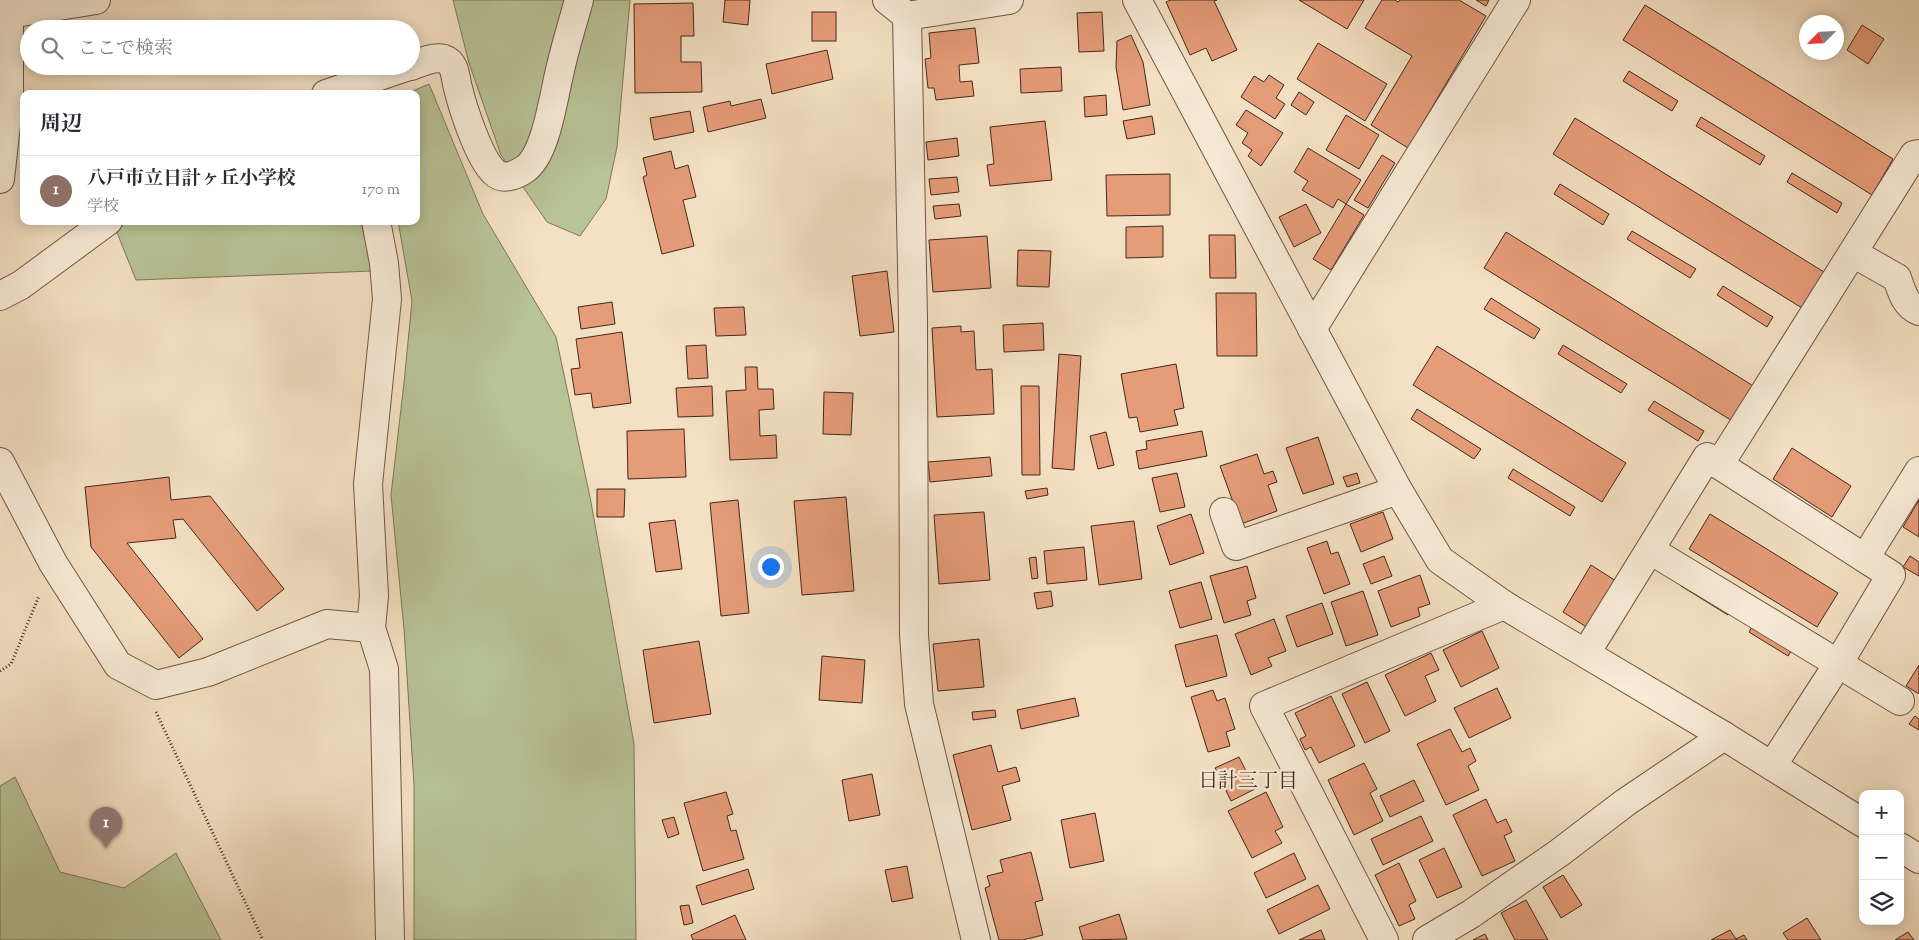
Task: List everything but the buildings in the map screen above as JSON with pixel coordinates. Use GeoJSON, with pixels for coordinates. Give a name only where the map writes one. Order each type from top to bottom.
{"type":"FeatureCollection","features":[{"type":"Feature","properties":{"kind":"street"},"geometry":{"type":"LineString","coordinates":[[0,179],[9,98],[8,7],[96,0]]}},
{"type":"Feature","properties":{"kind":"street"},"geometry":{"type":"LineString","coordinates":[[420,63],[435,58],[446,59],[453,66],[467,118],[485,160],[495,173],[506,177],[519,173],[532,165],[545,136],[561,65],[579,0]]}},
{"type":"Feature","properties":{"kind":"street"},"geometry":{"type":"LineString","coordinates":[[976,940],[919,704],[914,635],[913,319],[897,8],[1009,0]]}},
{"type":"Feature","properties":{"kind":"street"},"geometry":{"type":"LineString","coordinates":[[1137,0],[1398,490],[1440,560],[1504,605],[1724,736],[1859,820]]}},
{"type":"Feature","properties":{"kind":"street"},"geometry":{"type":"LineString","coordinates":[[1312,329],[1516,0]]}},
{"type":"Feature","properties":{"kind":"street"},"geometry":{"type":"LineString","coordinates":[[338,90],[383,75]]}},
{"type":"Feature","properties":{"kind":"street"},"geometry":{"type":"LineString","coordinates":[[1720,465],[1914,155],[1919,154]]}},
{"type":"Feature","properties":{"kind":"street"},"geometry":{"type":"LineString","coordinates":[[0,296],[20,285],[102,225]]}},
{"type":"Feature","properties":{"kind":"street"},"geometry":{"type":"LineString","coordinates":[[377,225],[384,263],[387,299],[368,484],[374,596],[370,628],[384,669],[390,940]]}},
{"type":"Feature","properties":{"kind":"street"},"geometry":{"type":"LineString","coordinates":[[1853,253],[1897,278],[1910,307],[1919,311]]}},
{"type":"Feature","properties":{"kind":"street"},"geometry":{"type":"LineString","coordinates":[[1586,653],[1707,457],[1891,575],[1838,664],[1772,766]]}},
{"type":"Feature","properties":{"kind":"street"},"geometry":{"type":"LineString","coordinates":[[0,462],[53,563],[118,665],[156,685],[208,672],[328,624],[370,628]]}},
{"type":"Feature","properties":{"kind":"street"},"geometry":{"type":"LineString","coordinates":[[1865,558],[1919,471]]}},
{"type":"Feature","properties":{"kind":"street"},"geometry":{"type":"LineString","coordinates":[[1224,512],[1236,546],[1398,490]]}},
{"type":"Feature","properties":{"kind":"street"},"geometry":{"type":"LineString","coordinates":[[1650,550],[1900,701]]}},
{"type":"Feature","properties":{"kind":"street"},"geometry":{"type":"LineString","coordinates":[[1384,940],[1264,706],[1504,605]]}},
{"type":"Feature","properties":{"kind":"street"},"geometry":{"type":"LineString","coordinates":[[1427,940],[1471,914],[1559,853],[1626,802],[1724,736]]}},
{"type":"Feature","properties":{"kind":"street"},"geometry":{"type":"LineString","coordinates":[[1904,850],[1919,859]]}},
{"type":"Feature","properties":{"kind":"path"},"geometry":{"type":"LineString","coordinates":[[0,671],[11,664],[53,563]]}},
{"type":"Feature","properties":{"kind":"path"},"geometry":{"type":"LineString","coordinates":[[153,706],[263,940]]}},
{"type":"Feature","properties":{"kind":"green space"},"geometry":{"type":"Polygon","coordinates":[[[453,0],[630,0],[617,147],[606,199],[580,236],[547,222],[501,155],[469,63],[453,0]]]}},
{"type":"Feature","properties":{"kind":"green space"},"geometry":{"type":"Polygon","coordinates":[[[429,84],[483,214],[556,337],[591,502],[634,744],[636,940],[414,940],[414,785],[404,629],[391,495],[412,301],[399,225],[420,225],[420,90],[415,90],[429,84]]]}},
{"type":"Feature","properties":{"kind":"green space"},"geometry":{"type":"Polygon","coordinates":[[[123,225],[362,225],[372,271],[136,280],[116,230],[123,225]]]}},
{"type":"Feature","properties":{"kind":"green space"},"geometry":{"type":"Polygon","coordinates":[[[15,777],[60,872],[124,888],[176,853],[221,940],[0,940],[0,786],[15,777]]]}},
{"type":"Feature","properties":{"kind":"place","name":"八戸市立日計ヶ丘小学校"},"geometry":{"type":"Point","coordinates":[106,848]}},
{"type":"Feature","properties":{"kind":"district","name":"日計三丁目"},"geometry":{"type":"Point","coordinates":[1248,782]}}]}
